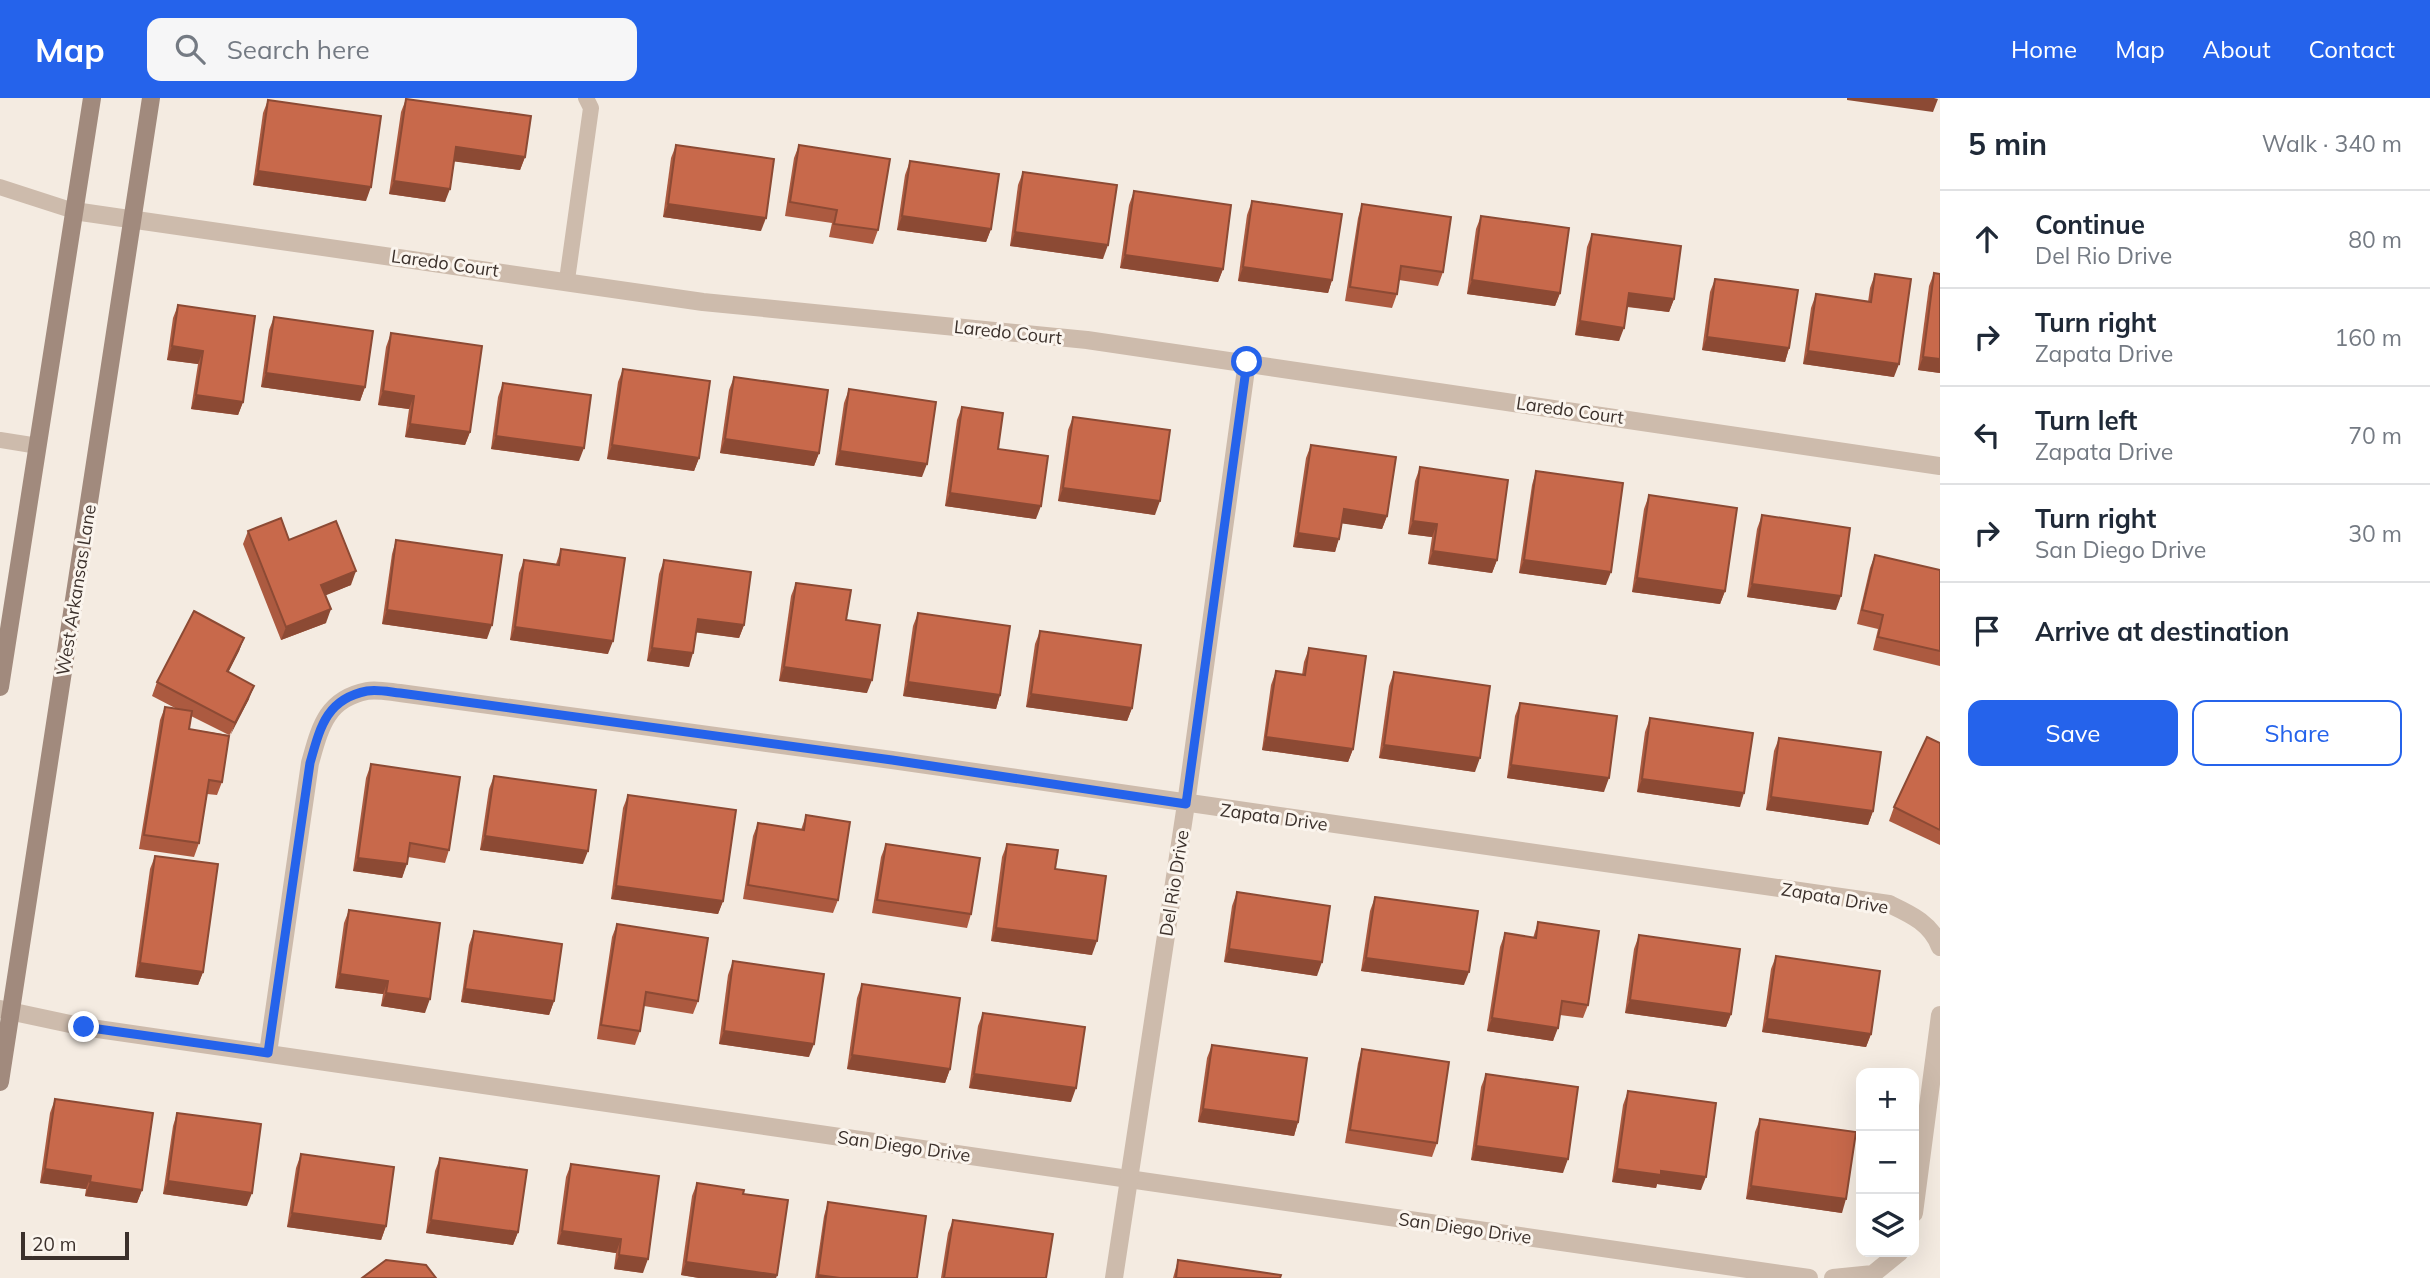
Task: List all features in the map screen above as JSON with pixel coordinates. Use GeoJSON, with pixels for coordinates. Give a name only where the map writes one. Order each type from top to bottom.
{"type":"FeatureCollection","features":[{"type":"Feature","properties":{"kind":"main road"},"geometry":{"type":"LineString","coordinates":[[0,687],[92,98]]}},
{"type":"Feature","properties":{"kind":"main road","name":"West Arkansas Lane"},"geometry":{"type":"LineString","coordinates":[[0,1082],[5,1010],[151,98]]}},
{"type":"Feature","properties":{"kind":"street","name":"Laredo Court"},"geometry":{"type":"LineString","coordinates":[[75,211],[567,280],[703,302],[1087,340],[1940,466]]}},
{"type":"Feature","properties":{"kind":"street","name":"Del Rio Drive"},"geometry":{"type":"LineString","coordinates":[[1114,1278],[1186,804],[1247,362]]}},
{"type":"Feature","properties":{"kind":"street","name":"Zapata Drive"},"geometry":{"type":"LineString","coordinates":[[268,1053],[310,763],[320,730],[336,704],[368,691],[400,693],[865,757],[1889,904],[1917,918],[1938,942]]}},
{"type":"Feature","properties":{"kind":"street","name":"San Diego Drive"},"geometry":{"type":"LineString","coordinates":[[5,1010],[84,1027],[1809,1278]]}},
{"type":"Feature","properties":{"kind":"street"},"geometry":{"type":"LineString","coordinates":[[1916,1194],[1940,1015]]}},
{"type":"Feature","properties":{"kind":"street"},"geometry":{"type":"LineString","coordinates":[[1833,1278],[1873,1274],[1894,1257]]}},
{"type":"Feature","properties":{"kind":"lane"},"geometry":{"type":"LineString","coordinates":[[567,280],[591,108],[586,98]]}},
{"type":"Feature","properties":{"kind":"lane"},"geometry":{"type":"LineString","coordinates":[[0,187],[75,211]]}},
{"type":"Feature","properties":{"kind":"lane"},"geometry":{"type":"LineString","coordinates":[[0,440],[38,446]]}},
{"type":"Feature","properties":{"kind":"building"},"geometry":{"type":"Polygon","coordinates":[[[406,99],[531,116],[525,157],[456,147],[450,189],[394,181],[406,99]]]}},
{"type":"Feature","properties":{"kind":"building"},"geometry":{"type":"Polygon","coordinates":[[[268,100],[381,116],[371,187],[258,171],[268,100]]]}},
{"type":"Feature","properties":{"kind":"building"},"geometry":{"type":"Polygon","coordinates":[[[676,145],[774,159],[766,218],[668,204],[676,145]]]}},
{"type":"Feature","properties":{"kind":"building"},"geometry":{"type":"Polygon","coordinates":[[[799,145],[890,159],[878,230],[834,224],[837,210],[790,202],[799,145]]]}},
{"type":"Feature","properties":{"kind":"building"},"geometry":{"type":"Polygon","coordinates":[[[910,161],[999,174],[991,229],[902,216],[910,161]]]}},
{"type":"Feature","properties":{"kind":"building"},"geometry":{"type":"Polygon","coordinates":[[[1023,172],[1117,185],[1108,245],[1015,232],[1023,172]]]}},
{"type":"Feature","properties":{"kind":"building"},"geometry":{"type":"Polygon","coordinates":[[[1134,191],[1231,205],[1223,269],[1125,255],[1134,191]]]}},
{"type":"Feature","properties":{"kind":"building"},"geometry":{"type":"Polygon","coordinates":[[[1252,201],[1342,214],[1332,280],[1243,267],[1252,201]]]}},
{"type":"Feature","properties":{"kind":"building"},"geometry":{"type":"Polygon","coordinates":[[[1362,204],[1451,217],[1443,272],[1401,266],[1397,294],[1350,287],[1362,204]]]}},
{"type":"Feature","properties":{"kind":"building"},"geometry":{"type":"Polygon","coordinates":[[[1481,216],[1569,228],[1560,293],[1472,280],[1481,216]]]}},
{"type":"Feature","properties":{"kind":"building"},"geometry":{"type":"Polygon","coordinates":[[[1592,234],[1681,246],[1674,299],[1629,293],[1624,328],[1580,321],[1592,234]]]}},
{"type":"Feature","properties":{"kind":"building"},"geometry":{"type":"Polygon","coordinates":[[[1934,273],[1940,274],[1940,359],[1923,357],[1934,273]]]}},
{"type":"Feature","properties":{"kind":"building"},"geometry":{"type":"Polygon","coordinates":[[[1875,274],[1911,279],[1899,364],[1808,351],[1816,294],[1871,302],[1875,274]]]}},
{"type":"Feature","properties":{"kind":"building"},"geometry":{"type":"Polygon","coordinates":[[[1715,279],[1798,290],[1789,348],[1707,337],[1715,279]]]}},
{"type":"Feature","properties":{"kind":"building"},"geometry":{"type":"Polygon","coordinates":[[[178,305],[255,316],[243,402],[196,395],[203,351],[172,346],[178,305]]]}},
{"type":"Feature","properties":{"kind":"building"},"geometry":{"type":"Polygon","coordinates":[[[274,317],[373,331],[365,387],[266,373],[274,317]]]}},
{"type":"Feature","properties":{"kind":"building"},"geometry":{"type":"Polygon","coordinates":[[[391,333],[482,346],[470,432],[410,424],[414,396],[383,391],[391,333]]]}},
{"type":"Feature","properties":{"kind":"building"},"geometry":{"type":"Polygon","coordinates":[[[623,369],[710,381],[699,458],[612,445],[623,369]]]}},
{"type":"Feature","properties":{"kind":"building"},"geometry":{"type":"Polygon","coordinates":[[[734,377],[828,390],[819,453],[725,439],[734,377]]]}},
{"type":"Feature","properties":{"kind":"building"},"geometry":{"type":"Polygon","coordinates":[[[503,383],[591,395],[584,448],[496,436],[503,383]]]}},
{"type":"Feature","properties":{"kind":"building"},"geometry":{"type":"Polygon","coordinates":[[[849,389],[936,402],[927,464],[840,451],[849,389]]]}},
{"type":"Feature","properties":{"kind":"building"},"geometry":{"type":"Polygon","coordinates":[[[962,407],[1003,413],[998,449],[1048,456],[1041,506],[950,493],[962,407]]]}},
{"type":"Feature","properties":{"kind":"building"},"geometry":{"type":"Polygon","coordinates":[[[1073,417],[1170,430],[1160,501],[1063,488],[1073,417]]]}},
{"type":"Feature","properties":{"kind":"building"},"geometry":{"type":"Polygon","coordinates":[[[1311,445],[1396,457],[1387,516],[1344,509],[1339,539],[1298,533],[1311,445]]]}},
{"type":"Feature","properties":{"kind":"building"},"geometry":{"type":"Polygon","coordinates":[[[1420,467],[1508,480],[1497,560],[1433,551],[1437,524],[1413,521],[1420,467]]]}},
{"type":"Feature","properties":{"kind":"building"},"geometry":{"type":"Polygon","coordinates":[[[1536,471],[1623,483],[1611,572],[1524,560],[1536,471]]]}},
{"type":"Feature","properties":{"kind":"building"},"geometry":{"type":"Polygon","coordinates":[[[1649,495],[1737,508],[1725,591],[1637,578],[1649,495]]]}},
{"type":"Feature","properties":{"kind":"building"},"geometry":{"type":"Polygon","coordinates":[[[1762,515],[1850,528],[1841,596],[1752,584],[1762,515]]]}},
{"type":"Feature","properties":{"kind":"building"},"geometry":{"type":"Polygon","coordinates":[[[281,518],[289,540],[336,521],[356,571],[321,585],[331,609],[286,627],[248,531],[281,518]]]}},
{"type":"Feature","properties":{"kind":"building"},"geometry":{"type":"Polygon","coordinates":[[[396,540],[502,555],[492,625],[387,610],[396,540]]]}},
{"type":"Feature","properties":{"kind":"building"},"geometry":{"type":"Polygon","coordinates":[[[561,549],[625,558],[613,641],[515,627],[524,560],[559,565],[561,549]]]}},
{"type":"Feature","properties":{"kind":"building"},"geometry":{"type":"Polygon","coordinates":[[[1875,555],[1940,570],[1940,651],[1878,637],[1883,615],[1862,610],[1875,555]]]}},
{"type":"Feature","properties":{"kind":"building"},"geometry":{"type":"Polygon","coordinates":[[[664,560],[751,572],[744,625],[698,619],[693,653],[652,648],[664,560]]]}},
{"type":"Feature","properties":{"kind":"building"},"geometry":{"type":"Polygon","coordinates":[[[796,583],[851,590],[846,620],[880,625],[872,680],[784,667],[796,583]]]}},
{"type":"Feature","properties":{"kind":"building"},"geometry":{"type":"Polygon","coordinates":[[[194,611],[244,638],[227,671],[254,686],[235,723],[157,682],[194,611]]]}},
{"type":"Feature","properties":{"kind":"building"},"geometry":{"type":"Polygon","coordinates":[[[918,613],[1010,626],[1000,695],[908,682],[918,613]]]}},
{"type":"Feature","properties":{"kind":"building"},"geometry":{"type":"Polygon","coordinates":[[[1040,631],[1141,645],[1132,708],[1031,694],[1040,631]]]}},
{"type":"Feature","properties":{"kind":"building"},"geometry":{"type":"Polygon","coordinates":[[[1309,648],[1366,656],[1353,749],[1266,737],[1276,671],[1305,675],[1309,648]]]}},
{"type":"Feature","properties":{"kind":"building"},"geometry":{"type":"Polygon","coordinates":[[[1394,672],[1490,686],[1480,758],[1384,745],[1394,672]]]}},
{"type":"Feature","properties":{"kind":"building"},"geometry":{"type":"Polygon","coordinates":[[[1520,703],[1617,716],[1609,778],[1511,765],[1520,703]]]}},
{"type":"Feature","properties":{"kind":"building"},"geometry":{"type":"Polygon","coordinates":[[[165,707],[192,711],[189,729],[229,736],[222,782],[209,780],[199,843],[144,835],[165,707]]]}},
{"type":"Feature","properties":{"kind":"building"},"geometry":{"type":"Polygon","coordinates":[[[1650,718],[1753,733],[1744,793],[1642,779],[1650,718]]]}},
{"type":"Feature","properties":{"kind":"building"},"geometry":{"type":"Polygon","coordinates":[[[1927,737],[1940,743],[1940,830],[1894,807],[1927,737]]]}},
{"type":"Feature","properties":{"kind":"building"},"geometry":{"type":"Polygon","coordinates":[[[1779,738],[1881,752],[1873,811],[1771,797],[1779,738]]]}},
{"type":"Feature","properties":{"kind":"building"},"geometry":{"type":"Polygon","coordinates":[[[371,764],[460,777],[449,850],[410,843],[407,864],[358,858],[371,764]]]}},
{"type":"Feature","properties":{"kind":"building"},"geometry":{"type":"Polygon","coordinates":[[[494,776],[596,790],[588,851],[485,836],[494,776]]]}},
{"type":"Feature","properties":{"kind":"building"},"geometry":{"type":"Polygon","coordinates":[[[628,795],[736,810],[723,901],[616,886],[628,795]]]}},
{"type":"Feature","properties":{"kind":"building"},"geometry":{"type":"Polygon","coordinates":[[[806,815],[850,822],[838,900],[748,885],[758,823],[804,830],[806,815]]]}},
{"type":"Feature","properties":{"kind":"building"},"geometry":{"type":"Polygon","coordinates":[[[886,844],[980,858],[971,914],[877,900],[886,844]]]}},
{"type":"Feature","properties":{"kind":"building"},"geometry":{"type":"Polygon","coordinates":[[[1007,844],[1058,850],[1055,869],[1106,876],[1097,941],[996,928],[1007,844]]]}},
{"type":"Feature","properties":{"kind":"building"},"geometry":{"type":"Polygon","coordinates":[[[155,856],[218,864],[203,972],[140,963],[155,856]]]}},
{"type":"Feature","properties":{"kind":"building"},"geometry":{"type":"Polygon","coordinates":[[[1237,892],[1330,906],[1322,962],[1229,949],[1237,892]]]}},
{"type":"Feature","properties":{"kind":"building"},"geometry":{"type":"Polygon","coordinates":[[[1375,897],[1478,911],[1469,972],[1366,958],[1375,897]]]}},
{"type":"Feature","properties":{"kind":"building"},"geometry":{"type":"Polygon","coordinates":[[[349,910],[440,923],[430,999],[386,993],[388,981],[340,974],[349,910]]]}},
{"type":"Feature","properties":{"kind":"building"},"geometry":{"type":"Polygon","coordinates":[[[1538,922],[1599,931],[1588,1005],[1562,1001],[1558,1028],[1492,1018],[1505,933],[1536,938],[1538,922]]]}},
{"type":"Feature","properties":{"kind":"building"},"geometry":{"type":"Polygon","coordinates":[[[617,924],[708,938],[698,1001],[646,992],[640,1031],[601,1025],[617,924]]]}},
{"type":"Feature","properties":{"kind":"building"},"geometry":{"type":"Polygon","coordinates":[[[474,931],[562,944],[554,1001],[465,989],[474,931]]]}},
{"type":"Feature","properties":{"kind":"building"},"geometry":{"type":"Polygon","coordinates":[[[1639,935],[1740,949],[1731,1014],[1630,1000],[1639,935]]]}},
{"type":"Feature","properties":{"kind":"building"},"geometry":{"type":"Polygon","coordinates":[[[1776,956],[1880,971],[1871,1034],[1767,1019],[1776,956]]]}},
{"type":"Feature","properties":{"kind":"building"},"geometry":{"type":"Polygon","coordinates":[[[733,961],[824,974],[814,1044],[724,1031],[733,961]]]}},
{"type":"Feature","properties":{"kind":"building"},"geometry":{"type":"Polygon","coordinates":[[[862,984],[960,998],[950,1069],[852,1055],[862,984]]]}},
{"type":"Feature","properties":{"kind":"building"},"geometry":{"type":"Polygon","coordinates":[[[983,1013],[1085,1027],[1076,1088],[974,1074],[983,1013]]]}},
{"type":"Feature","properties":{"kind":"building"},"geometry":{"type":"Polygon","coordinates":[[[1212,1045],[1307,1058],[1298,1122],[1203,1109],[1212,1045]]]}},
{"type":"Feature","properties":{"kind":"building"},"geometry":{"type":"Polygon","coordinates":[[[1362,1049],[1449,1062],[1437,1143],[1350,1130],[1362,1049]]]}},
{"type":"Feature","properties":{"kind":"building"},"geometry":{"type":"Polygon","coordinates":[[[1486,1074],[1578,1087],[1568,1159],[1476,1146],[1486,1074]]]}},
{"type":"Feature","properties":{"kind":"building"},"geometry":{"type":"Polygon","coordinates":[[[1628,1091],[1716,1103],[1706,1177],[1617,1169],[1628,1091]]]}},
{"type":"Feature","properties":{"kind":"building"},"geometry":{"type":"Polygon","coordinates":[[[55,1099],[153,1113],[142,1190],[90,1182],[91,1176],[45,1169],[55,1099]]]}},
{"type":"Feature","properties":{"kind":"building"},"geometry":{"type":"Polygon","coordinates":[[[177,1113],[261,1124],[252,1193],[168,1181],[177,1113]]]}},
{"type":"Feature","properties":{"kind":"building"},"geometry":{"type":"Polygon","coordinates":[[[1760,1119],[1856,1132],[1846,1199],[1751,1186],[1760,1119]]]}},
{"type":"Feature","properties":{"kind":"building"},"geometry":{"type":"Polygon","coordinates":[[[301,1154],[394,1167],[386,1226],[292,1213],[301,1154]]]}},
{"type":"Feature","properties":{"kind":"building"},"geometry":{"type":"Polygon","coordinates":[[[440,1158],[527,1170],[518,1232],[431,1220],[440,1158]]]}},
{"type":"Feature","properties":{"kind":"building"},"geometry":{"type":"Polygon","coordinates":[[[571,1164],[659,1176],[648,1259],[619,1255],[621,1239],[562,1231],[571,1164]]]}},
{"type":"Feature","properties":{"kind":"building"},"geometry":{"type":"Polygon","coordinates":[[[697,1183],[744,1190],[743,1194],[788,1200],[777,1275],[686,1262],[697,1183]]]}},
{"type":"Feature","properties":{"kind":"building"},"geometry":{"type":"Polygon","coordinates":[[[828,1202],[926,1216],[917,1278],[840,1278],[818,1275],[828,1202]]]}},
{"type":"Feature","properties":{"kind":"building"},"geometry":{"type":"Polygon","coordinates":[[[953,1220],[1053,1234],[1046,1278],[944,1278],[953,1220]]]}},
{"type":"Feature","properties":{"kind":"building"},"geometry":{"type":"Polygon","coordinates":[[[386,1260],[426,1265],[436,1278],[362,1278],[386,1260]]]}},
{"type":"Feature","properties":{"kind":"building"},"geometry":{"type":"Polygon","coordinates":[[[1178,1260],[1281,1275],[1280,1278],[1176,1278],[1178,1260]]]}},
{"type":"Feature","properties":{"kind":"route"},"geometry":{"type":"LineString","coordinates":[[84,1027],[268,1053],[310,763],[320,730],[336,704],[368,691],[400,693],[892,760],[1186,804],[1247,362]]}}]}
